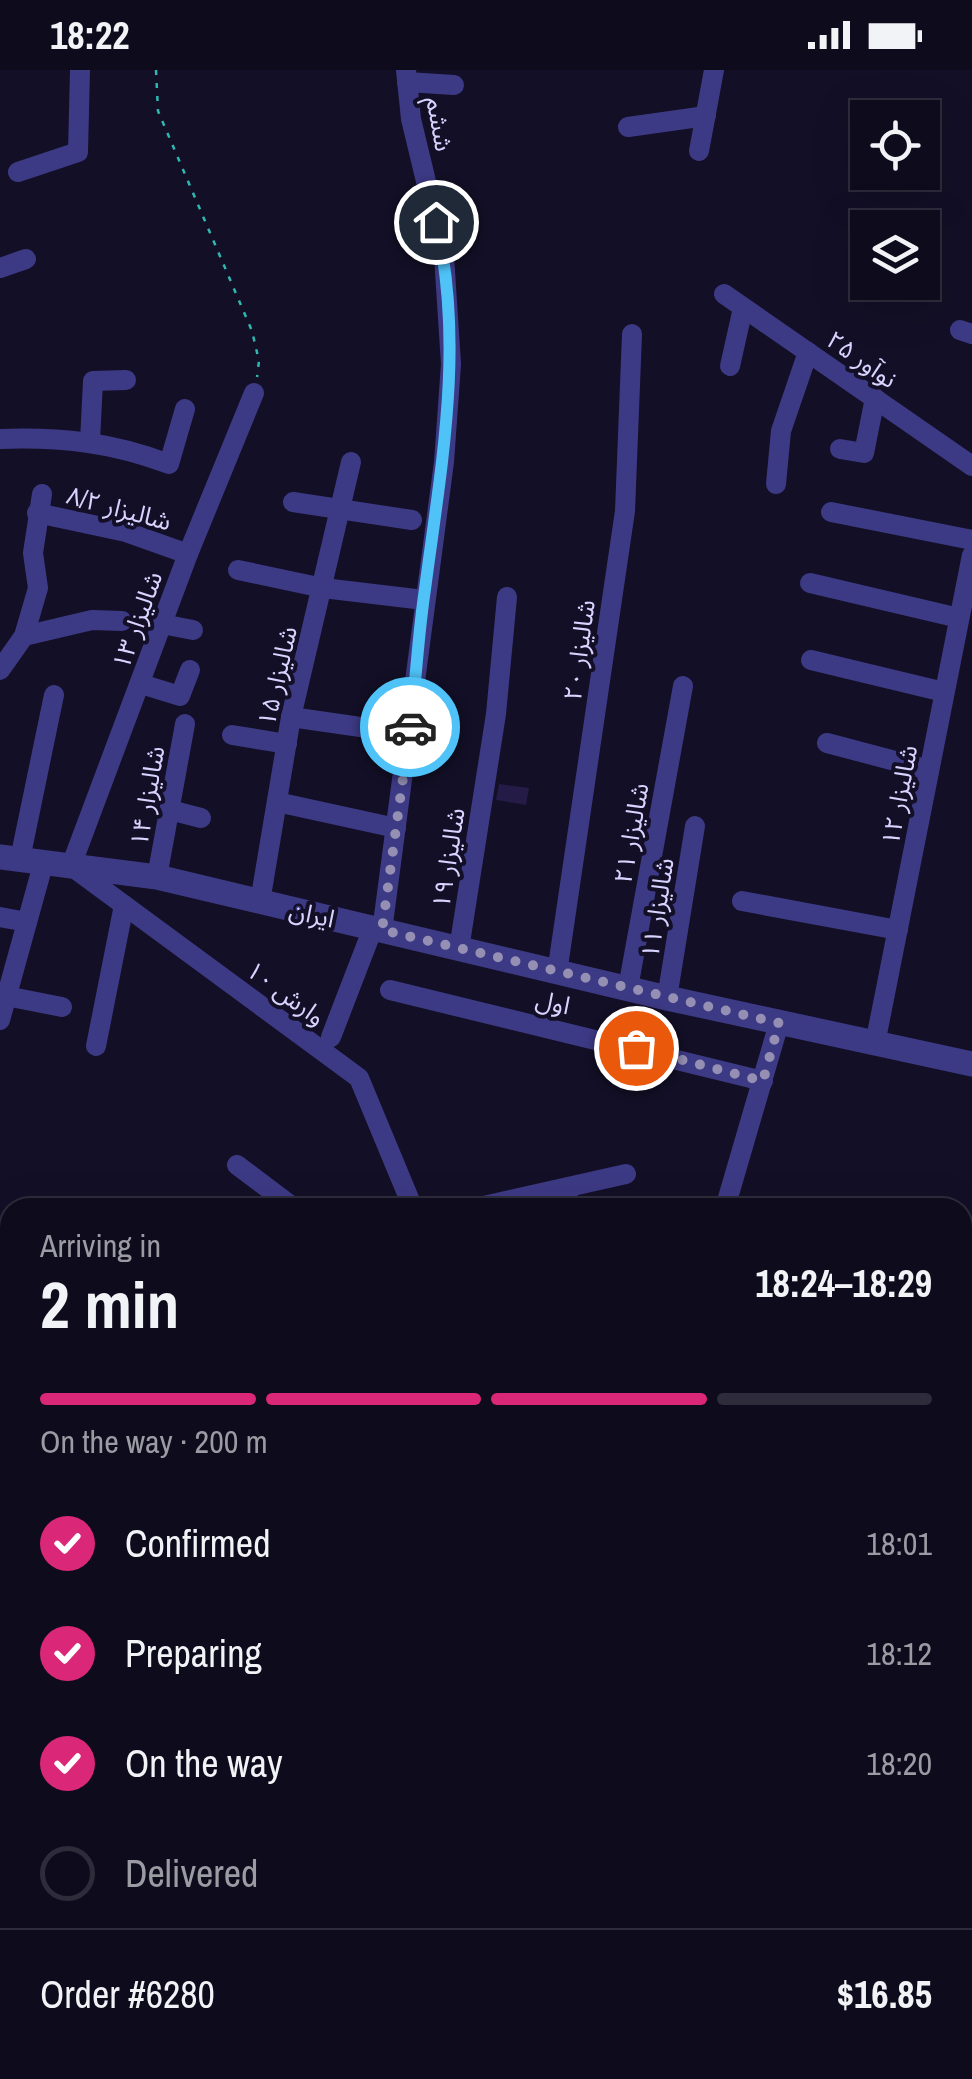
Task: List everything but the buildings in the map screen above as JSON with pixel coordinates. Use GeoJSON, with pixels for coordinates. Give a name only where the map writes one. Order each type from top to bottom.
{"type":"FeatureCollection","features":[{"type":"Feature","properties":{"kind":"street"},"geometry":{"type":"LineString","coordinates":[[18,172],[78,152],[80,70]]}},
{"type":"Feature","properties":{"kind":"street"},"geometry":{"type":"LineString","coordinates":[[699,151],[714,70]]}},
{"type":"Feature","properties":{"kind":"street"},"geometry":{"type":"LineString","coordinates":[[407,76],[454,85]]}},
{"type":"Feature","properties":{"kind":"street","name":"ششم"},"geometry":{"type":"LineString","coordinates":[[331,1037],[377,929],[396,828],[444,462],[451,364],[444,256],[410,120],[407,76]]}},
{"type":"Feature","properties":{"kind":"street"},"geometry":{"type":"LineString","coordinates":[[628,128],[706,116]]}},
{"type":"Feature","properties":{"kind":"street"},"geometry":{"type":"LineString","coordinates":[[0,268],[26,259]]}},
{"type":"Feature","properties":{"kind":"street","name":"نوآور ۲۵"},"geometry":{"type":"LineString","coordinates":[[724,294],[972,466]]}},
{"type":"Feature","properties":{"kind":"street"},"geometry":{"type":"LineString","coordinates":[[730,366],[743,308]]}},
{"type":"Feature","properties":{"kind":"street","name":"شالیزار ۲۰"},"geometry":{"type":"LineString","coordinates":[[557,973],[625,511],[632,334]]}},
{"type":"Feature","properties":{"kind":"street"},"geometry":{"type":"LineString","coordinates":[[776,484],[781,431],[808,352]]}},
{"type":"Feature","properties":{"kind":"street"},"geometry":{"type":"LineString","coordinates":[[90,441],[93,381],[126,380]]}},
{"type":"Feature","properties":{"kind":"street","name":"شالیزار ۱۳"},"geometry":{"type":"LineString","coordinates":[[71,866],[188,554],[254,393]]}},
{"type":"Feature","properties":{"kind":"street"},"geometry":{"type":"LineString","coordinates":[[840,449],[864,453],[875,398]]}},
{"type":"Feature","properties":{"kind":"street"},"geometry":{"type":"LineString","coordinates":[[0,439],[62,436],[125,448],[169,464],[185,408]]}},
{"type":"Feature","properties":{"kind":"street","name":"شالیزار ۱۵"},"geometry":{"type":"LineString","coordinates":[[260,902],[291,717],[351,462]]}},
{"type":"Feature","properties":{"kind":"street"},"geometry":{"type":"LineString","coordinates":[[293,502],[412,520]]}},
{"type":"Feature","properties":{"kind":"street","name":"شالیزار ۸/۲"},"geometry":{"type":"LineString","coordinates":[[24,636],[38,588],[32,553],[40,503],[188,554]]}},
{"type":"Feature","properties":{"kind":"street"},"geometry":{"type":"LineString","coordinates":[[831,512],[972,540]]}},
{"type":"Feature","properties":{"kind":"street","name":"شالیزار ۱۲"},"geometry":{"type":"LineString","coordinates":[[876,1044],[944,692],[963,628],[972,554]]}},
{"type":"Feature","properties":{"kind":"street"},"geometry":{"type":"LineString","coordinates":[[238,570],[322,588],[424,600]]}},
{"type":"Feature","properties":{"kind":"street"},"geometry":{"type":"LineString","coordinates":[[810,582],[963,628]]}},
{"type":"Feature","properties":{"kind":"street","name":"شالیزار ۱۹"},"geometry":{"type":"LineString","coordinates":[[459,949],[496,714],[507,597]]}},
{"type":"Feature","properties":{"kind":"street"},"geometry":{"type":"LineString","coordinates":[[0,670],[24,636],[92,620],[122,622]]}},
{"type":"Feature","properties":{"kind":"street"},"geometry":{"type":"LineString","coordinates":[[162,624],[192,630]]}},
{"type":"Feature","properties":{"kind":"street"},"geometry":{"type":"LineString","coordinates":[[811,660],[944,692]]}},
{"type":"Feature","properties":{"kind":"street"},"geometry":{"type":"LineString","coordinates":[[141,684],[180,696],[190,670]]}},
{"type":"Feature","properties":{"kind":"street","name":"شالیزار ۲۱"},"geometry":{"type":"LineString","coordinates":[[628,988],[682,686]]}},
{"type":"Feature","properties":{"kind":"street"},"geometry":{"type":"LineString","coordinates":[[0,1020],[5,984],[27,922],[21,859],[54,695]]}},
{"type":"Feature","properties":{"kind":"street"},"geometry":{"type":"LineString","coordinates":[[291,717],[409,734]]}},
{"type":"Feature","properties":{"kind":"street","name":"شالیزار ۱۴"},"geometry":{"type":"LineString","coordinates":[[157,877],[185,724]]}},
{"type":"Feature","properties":{"kind":"street"},"geometry":{"type":"LineString","coordinates":[[232,735],[287,744]]}},
{"type":"Feature","properties":{"kind":"street"},"geometry":{"type":"LineString","coordinates":[[827,743],[929,770]]}},
{"type":"Feature","properties":{"kind":"street"},"geometry":{"type":"LineString","coordinates":[[277,802],[396,828]]}},
{"type":"Feature","properties":{"kind":"street"},"geometry":{"type":"LineString","coordinates":[[170,810],[201,818]]}},
{"type":"Feature","properties":{"kind":"street","name":"شالیزار ۱۱"},"geometry":{"type":"LineString","coordinates":[[667,998],[696,826]]}},
{"type":"Feature","properties":{"kind":"street","name":"ایران"},"geometry":{"type":"LineString","coordinates":[[21,859],[157,877],[557,973],[972,1064]]}},
{"type":"Feature","properties":{"kind":"street","name":"وارش ۱۰"},"geometry":{"type":"LineString","coordinates":[[71,866],[359,1078],[408,1198]]}},
{"type":"Feature","properties":{"kind":"street"},"geometry":{"type":"LineString","coordinates":[[742,901],[898,930]]}},
{"type":"Feature","properties":{"kind":"street"},"geometry":{"type":"LineString","coordinates":[[96,1046],[124,905]]}},
{"type":"Feature","properties":{"kind":"street"},"geometry":{"type":"LineString","coordinates":[[0,917],[27,922]]}},
{"type":"Feature","properties":{"kind":"street"},"geometry":{"type":"LineString","coordinates":[[5,984],[62,1007]]}},
{"type":"Feature","properties":{"kind":"street","name":"اول"},"geometry":{"type":"LineString","coordinates":[[390,990],[763,1081]]}},
{"type":"Feature","properties":{"kind":"street"},"geometry":{"type":"LineString","coordinates":[[728,1198],[779,1023]]}},
{"type":"Feature","properties":{"kind":"street"},"geometry":{"type":"LineString","coordinates":[[236,1165],[281,1198]]}},
{"type":"Feature","properties":{"kind":"street"},"geometry":{"type":"LineString","coordinates":[[568,1198],[626,1174]]}},
{"type":"Feature","properties":{"kind":"path"},"geometry":{"type":"LineString","coordinates":[[156,70],[158,111],[252,331],[259,361],[254,393]]}},
{"type":"Feature","properties":{"kind":"way so far"},"geometry":{"type":"LineString","coordinates":[[410,727],[382,930],[779,1023],[763,1081],[636,1048]]}},
{"type":"Feature","properties":{"kind":"route"},"geometry":{"type":"LineString","coordinates":[[410,727],[424,592],[444,462],[451,364],[444,256],[436,222]]}}]}
